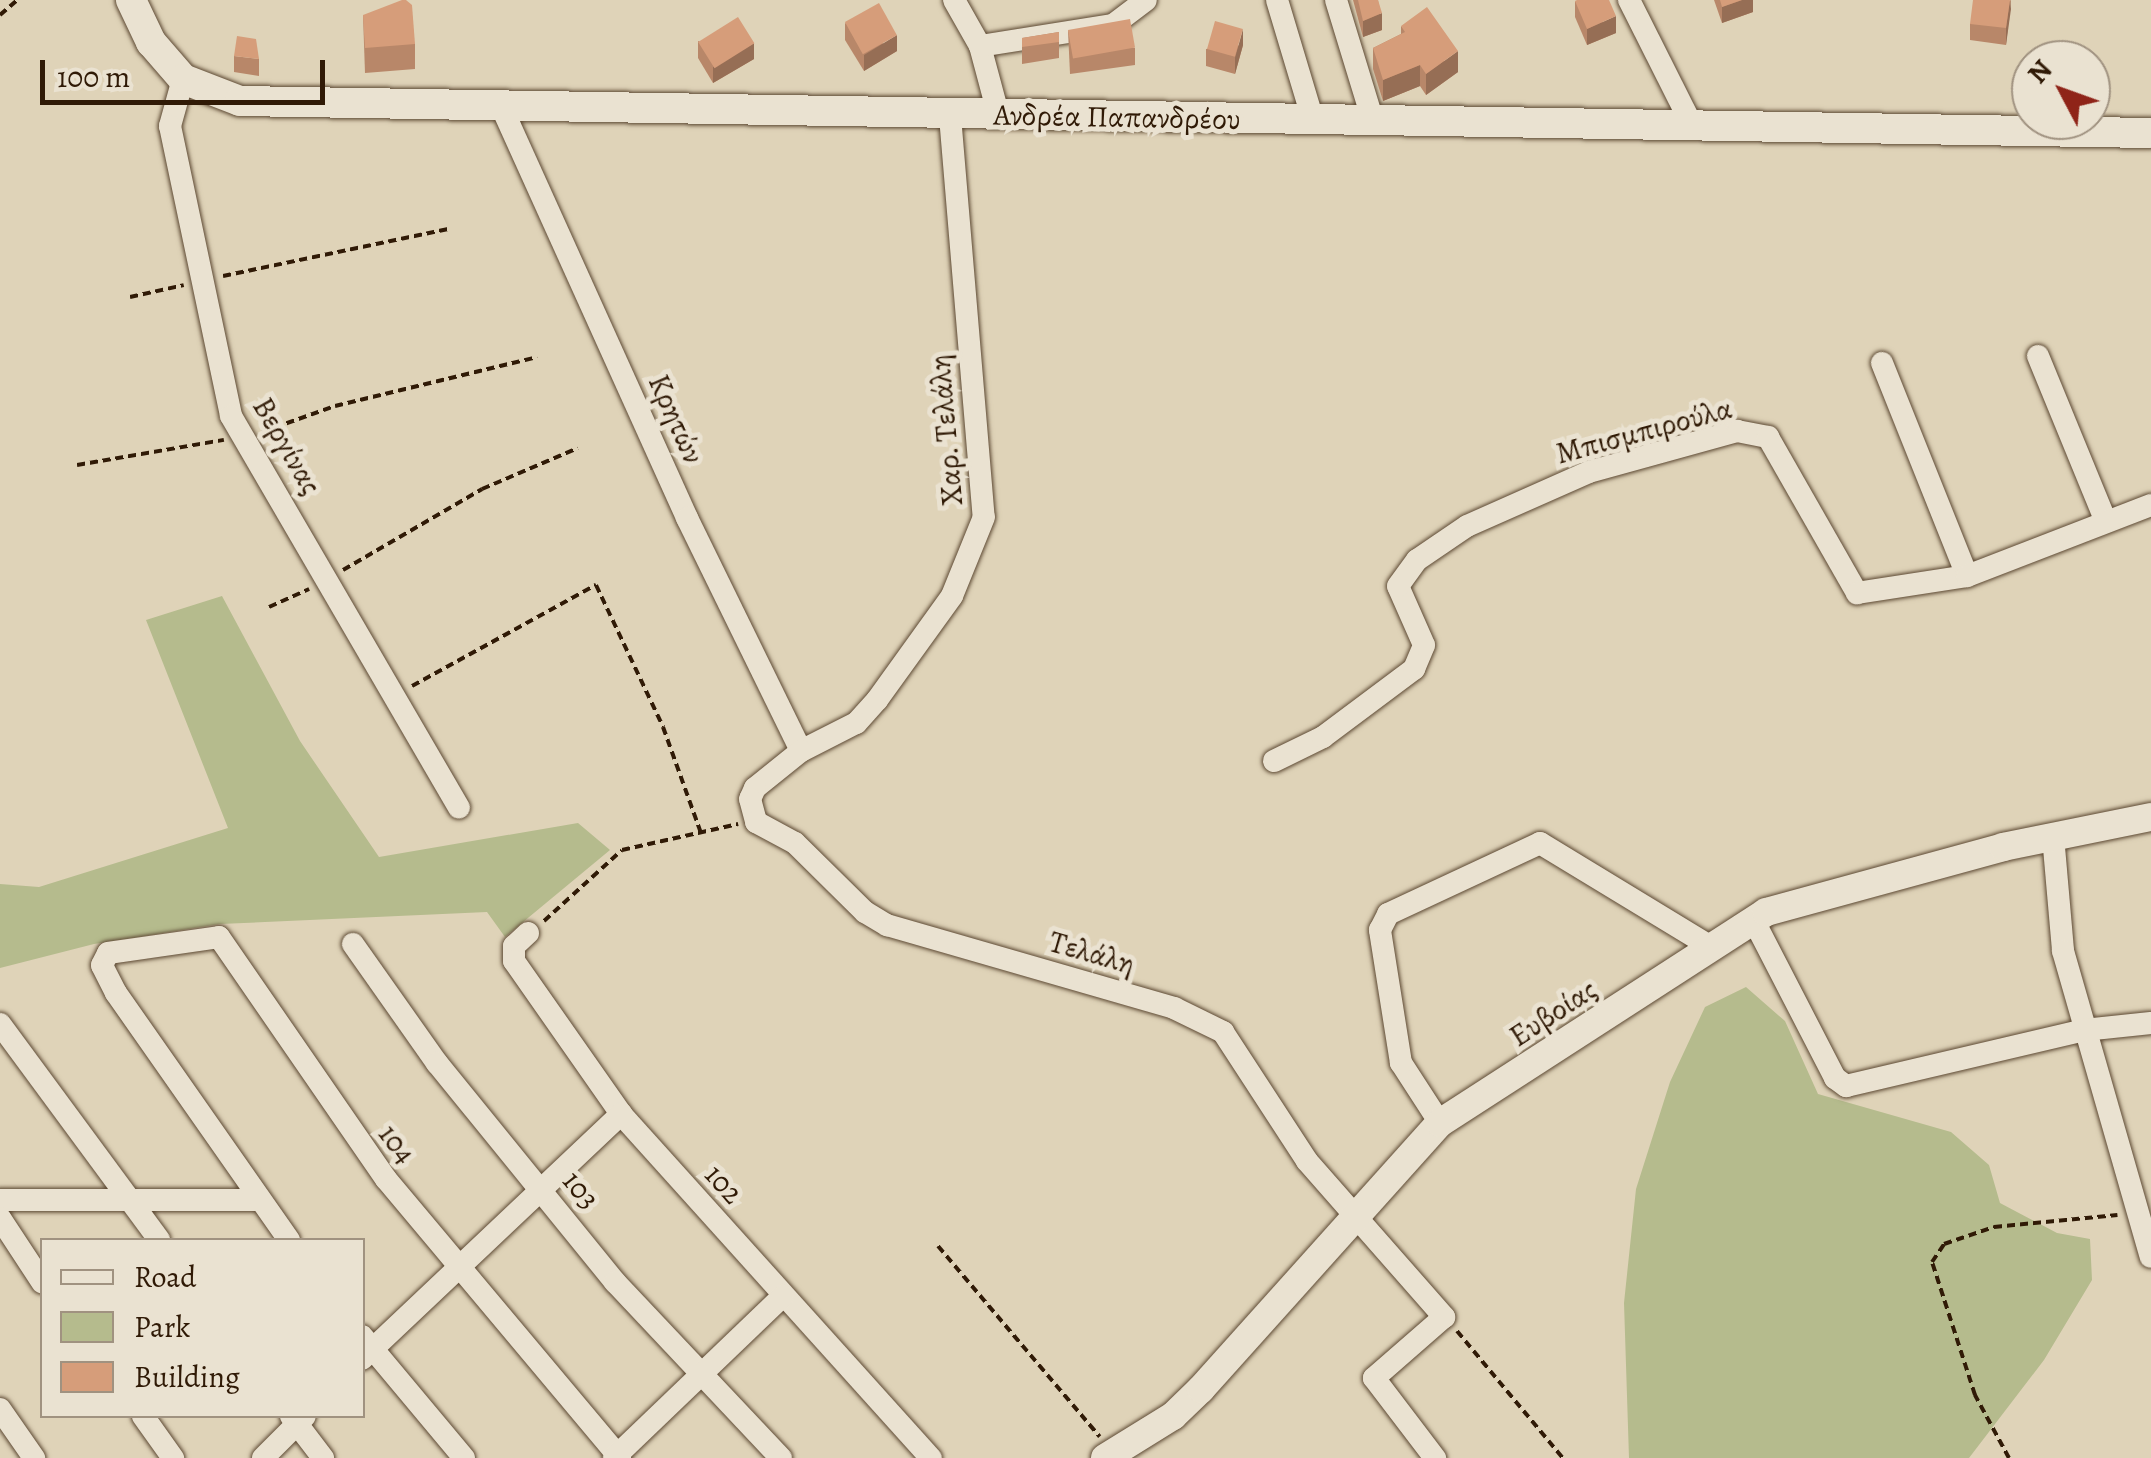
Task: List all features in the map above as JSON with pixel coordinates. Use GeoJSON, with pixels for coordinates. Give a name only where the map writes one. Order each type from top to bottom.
{"type":"FeatureCollection","features":[{"type":"Feature","properties":{"kind":"main road","name":"Ανδρέα Παπανδρέου"},"geometry":{"type":"LineString","coordinates":[[131,0],[151,42],[182,79],[240,101],[950,116],[998,113],[2151,133]]}},
{"type":"Feature","properties":{"kind":"street"},"geometry":{"type":"LineString","coordinates":[[954,0],[980,46],[998,113]]}},
{"type":"Feature","properties":{"kind":"street"},"geometry":{"type":"LineString","coordinates":[[980,46],[1114,26],[1146,0]]}},
{"type":"Feature","properties":{"kind":"street"},"geometry":{"type":"LineString","coordinates":[[1276,0],[1313,120]]}},
{"type":"Feature","properties":{"kind":"street"},"geometry":{"type":"LineString","coordinates":[[1336,0],[1373,121]]}},
{"type":"Feature","properties":{"kind":"street"},"geometry":{"type":"LineString","coordinates":[[1629,0],[1692,126]]}},
{"type":"Feature","properties":{"kind":"street","name":"Βεργίνας"},"geometry":{"type":"LineString","coordinates":[[182,79],[170,126],[223,394],[459,808]]}},
{"type":"Feature","properties":{"kind":"street","name":"Κρητών"},"geometry":{"type":"LineString","coordinates":[[502,108],[687,518],[801,750]]}},
{"type":"Feature","properties":{"kind":"street","name":"Χαρ. Τελάλη"},"geometry":{"type":"LineString","coordinates":[[756,822],[752,791],[801,750],[856,723],[876,700],[952,596],[984,517],[950,116]]}},
{"type":"Feature","properties":{"kind":"street"},"geometry":{"type":"LineString","coordinates":[[2038,356],[2106,522]]}},
{"type":"Feature","properties":{"kind":"street"},"geometry":{"type":"LineString","coordinates":[[1882,363],[1967,576]]}},
{"type":"Feature","properties":{"kind":"street","name":"Μπισμπιρούλα"},"geometry":{"type":"LineString","coordinates":[[1274,761],[1322,737],[1414,669],[1424,645],[1398,586],[1432,548],[1519,500],[1590,472],[1736,430],[1768,437],[1780,450],[1852,591],[1967,576],[2151,505]]}},
{"type":"Feature","properties":{"kind":"street","name":"Ευβοίας"},"geometry":{"type":"LineString","coordinates":[[1110,1455],[1201,1389],[1356,1210],[1440,1123],[1754,920],[1831,890],[2052,836],[2151,817]]}},
{"type":"Feature","properties":{"kind":"street","name":"Τελάλη"},"geometry":{"type":"LineString","coordinates":[[756,822],[794,843],[865,912],[887,925],[1213,1024],[1257,1079],[1307,1161],[1356,1210],[1444,1317]]}},
{"type":"Feature","properties":{"kind":"street"},"geometry":{"type":"LineString","coordinates":[[2052,836],[2063,952],[2151,1257]]}},
{"type":"Feature","properties":{"kind":"street"},"geometry":{"type":"LineString","coordinates":[[1440,1123],[1401,1064],[1380,930],[1388,914],[1540,843],[1712,948]]}},
{"type":"Feature","properties":{"kind":"street"},"geometry":{"type":"LineString","coordinates":[[1754,920],[1841,1084],[2084,1030],[2151,1023]]}},
{"type":"Feature","properties":{"kind":"street","name":"102"},"geometry":{"type":"LineString","coordinates":[[528,933],[514,946],[514,961],[621,1114],[931,1458]]}},
{"type":"Feature","properties":{"kind":"street","name":"104"},"geometry":{"type":"LineString","coordinates":[[258,1200],[116,993],[102,965],[108,953],[219,937],[323,1092],[456,1270],[617,1457]]}},
{"type":"Feature","properties":{"kind":"street","name":"103"},"geometry":{"type":"LineString","coordinates":[[352,944],[437,1063],[615,1282],[781,1458]]}},
{"type":"Feature","properties":{"kind":"street"},"geometry":{"type":"LineString","coordinates":[[0,1024],[157,1238]]}},
{"type":"Feature","properties":{"kind":"street"},"geometry":{"type":"LineString","coordinates":[[464,1458],[366,1348],[456,1270],[621,1114]]}},
{"type":"Feature","properties":{"kind":"street"},"geometry":{"type":"LineString","coordinates":[[0,1200],[258,1200],[287,1238]]}},
{"type":"Feature","properties":{"kind":"street"},"geometry":{"type":"LineString","coordinates":[[0,1218],[40,1279]]}},
{"type":"Feature","properties":{"kind":"street"},"geometry":{"type":"LineString","coordinates":[[617,1457],[783,1296]]}},
{"type":"Feature","properties":{"kind":"street"},"geometry":{"type":"LineString","coordinates":[[1435,1458],[1374,1378],[1444,1317]]}},
{"type":"Feature","properties":{"kind":"street"},"geometry":{"type":"LineString","coordinates":[[0,1409],[34,1458]]}},
{"type":"Feature","properties":{"kind":"street"},"geometry":{"type":"LineString","coordinates":[[144,1418],[173,1458]]}},
{"type":"Feature","properties":{"kind":"street"},"geometry":{"type":"LineString","coordinates":[[263,1458],[298,1418],[324,1458]]}},
{"type":"Feature","properties":{"kind":"path"},"geometry":{"type":"LineString","coordinates":[[0,15],[17,0]]}},
{"type":"Feature","properties":{"kind":"path"},"geometry":{"type":"LineString","coordinates":[[130,298],[448,228]]}},
{"type":"Feature","properties":{"kind":"path"},"geometry":{"type":"LineString","coordinates":[[76,465],[246,438],[335,406],[537,358]]}},
{"type":"Feature","properties":{"kind":"path"},"geometry":{"type":"LineString","coordinates":[[269,607],[328,580],[482,489],[578,448]]}},
{"type":"Feature","properties":{"kind":"path"},"geometry":{"type":"LineString","coordinates":[[396,694],[585,587],[596,585],[610,607],[701,833]]}},
{"type":"Feature","properties":{"kind":"path"},"geometry":{"type":"LineString","coordinates":[[528,933],[622,850],[756,822]]}},
{"type":"Feature","properties":{"kind":"path"},"geometry":{"type":"LineString","coordinates":[[2009,1458],[1975,1396],[1932,1262],[1944,1244],[1994,1227],[2140,1214]]}},
{"type":"Feature","properties":{"kind":"path"},"geometry":{"type":"LineString","coordinates":[[938,1246],[1110,1455]]}},
{"type":"Feature","properties":{"kind":"path"},"geometry":{"type":"LineString","coordinates":[[1444,1317],[1563,1458]]}},
{"type":"Feature","properties":{"kind":"green space"},"geometry":{"type":"Polygon","coordinates":[[[222,596],[300,741],[379,857],[578,823],[610,850],[505,937],[487,912],[220,924],[94,944],[0,968],[0,884],[39,887],[228,828],[146,620],[222,596]]]}},
{"type":"Feature","properties":{"kind":"green space"},"geometry":{"type":"Polygon","coordinates":[[[1746,987],[1785,1021],[1818,1094],[1951,1132],[1989,1165],[2000,1203],[2057,1233],[2090,1239],[2092,1280],[2044,1360],[1969,1458],[1629,1458],[1624,1303],[1636,1189],[1670,1082],[1705,1007],[1746,987]]]}},
{"type":"Feature","properties":{"kind":"building"},"geometry":{"type":"Polygon","coordinates":[[[402,0],[412,5],[415,44],[365,48],[363,15],[402,0]]]}},
{"type":"Feature","properties":{"kind":"building"},"geometry":{"type":"Polygon","coordinates":[[[1358,0],[1378,0],[1382,13],[1363,21],[1358,0]]]}},
{"type":"Feature","properties":{"kind":"building"},"geometry":{"type":"Polygon","coordinates":[[[1577,0],[1609,0],[1616,16],[1587,29],[1577,0]]]}},
{"type":"Feature","properties":{"kind":"building"},"geometry":{"type":"Polygon","coordinates":[[[1720,0],[1742,0],[1722,7],[1720,0]]]}},
{"type":"Feature","properties":{"kind":"building"},"geometry":{"type":"Polygon","coordinates":[[[1973,0],[2010,0],[2006,28],[1970,24],[1973,0]]]}},
{"type":"Feature","properties":{"kind":"building"},"geometry":{"type":"Polygon","coordinates":[[[879,3],[897,35],[863,54],[845,22],[879,3]]]}},
{"type":"Feature","properties":{"kind":"building"},"geometry":{"type":"Polygon","coordinates":[[[1427,7],[1458,51],[1426,74],[1420,65],[1383,80],[1373,48],[1405,32],[1401,26],[1427,7]]]}},
{"type":"Feature","properties":{"kind":"building"},"geometry":{"type":"Polygon","coordinates":[[[738,17],[754,43],[715,68],[698,42],[738,17]]]}},
{"type":"Feature","properties":{"kind":"building"},"geometry":{"type":"Polygon","coordinates":[[[1130,19],[1135,48],[1073,58],[1068,30],[1130,19]]]}},
{"type":"Feature","properties":{"kind":"building"},"geometry":{"type":"Polygon","coordinates":[[[1215,21],[1243,29],[1235,57],[1207,49],[1215,21]]]}},
{"type":"Feature","properties":{"kind":"building"},"geometry":{"type":"Polygon","coordinates":[[[1059,32],[1059,42],[1022,47],[1022,38],[1059,32]]]}},
{"type":"Feature","properties":{"kind":"building"},"geometry":{"type":"Polygon","coordinates":[[[237,36],[256,39],[259,59],[234,56],[237,36]]]}}]}
